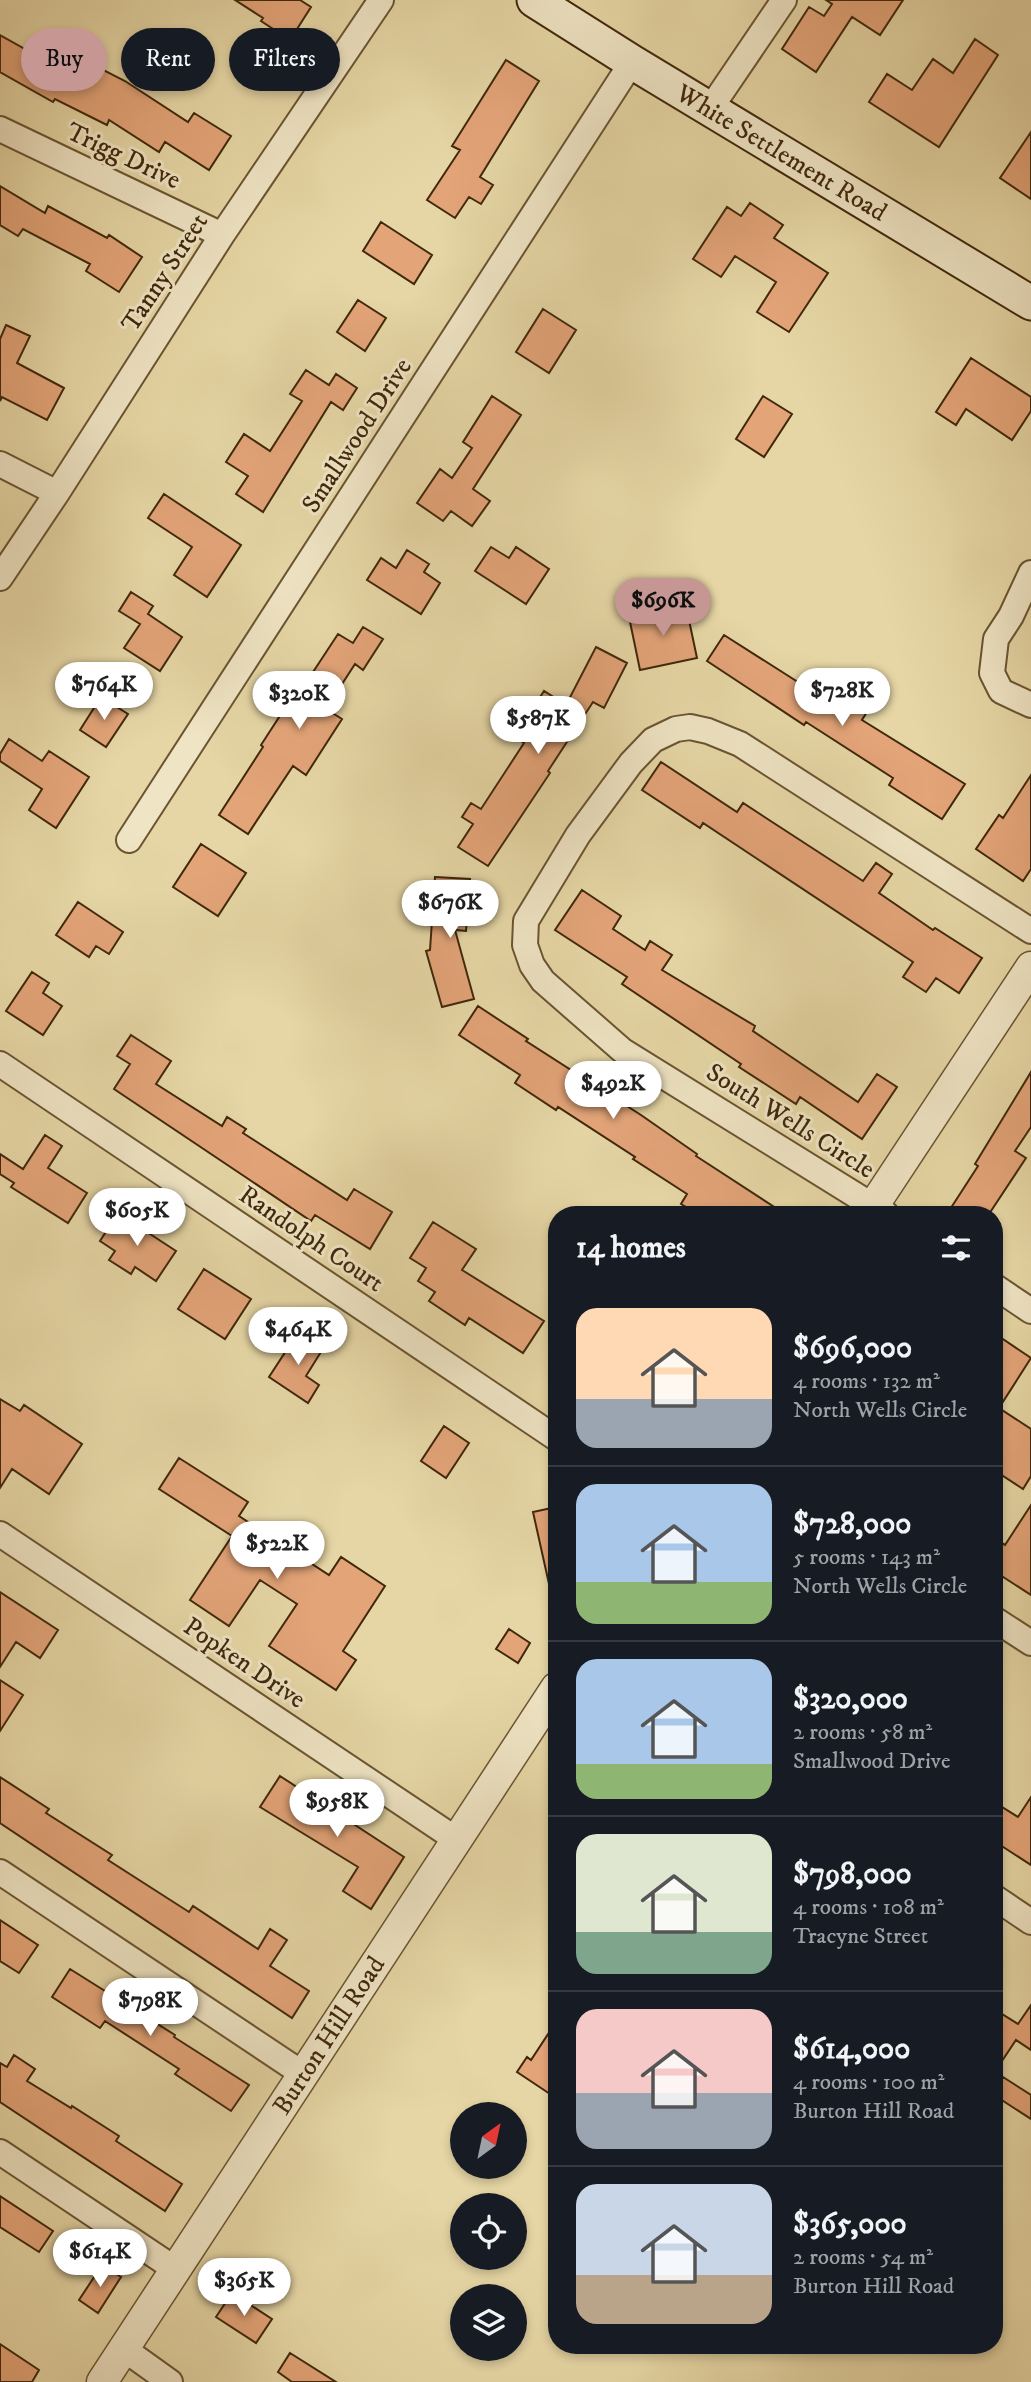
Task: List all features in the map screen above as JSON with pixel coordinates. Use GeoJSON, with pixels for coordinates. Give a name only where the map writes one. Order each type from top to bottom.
{"type":"FeatureCollection","features":[{"type":"Feature","properties":{"kind":"main road","name":"White Settlement Road"},"geometry":{"type":"LineString","coordinates":[[534,0],[1031,303]]}},
{"type":"Feature","properties":{"kind":"street","name":"Tanny Street"},"geometry":{"type":"LineString","coordinates":[[0,578],[222,235],[381,0]]}},
{"type":"Feature","properties":{"kind":"street"},"geometry":{"type":"LineString","coordinates":[[710,109],[784,0]]}},
{"type":"Feature","properties":{"kind":"street","name":"Smallwood Drive"},"geometry":{"type":"LineString","coordinates":[[129,840],[632,62]]}},
{"type":"Feature","properties":{"kind":"street","name":"Trigg Drive"},"geometry":{"type":"LineString","coordinates":[[0,129],[222,235]]}},
{"type":"Feature","properties":{"kind":"street"},"geometry":{"type":"LineString","coordinates":[[0,464],[57,493]]}},
{"type":"Feature","properties":{"kind":"street"},"geometry":{"type":"LineString","coordinates":[[1031,573],[1011,616],[996,639],[992,673],[1001,691],[1031,705]]}},
{"type":"Feature","properties":{"kind":"street","name":"South Wells Circle"},"geometry":{"type":"LineString","coordinates":[[867,1206],[623,1051],[543,981],[532,965],[525,945],[526,921],[579,835],[631,762],[653,740],[676,729],[690,726],[740,744],[1031,931]]}},
{"type":"Feature","properties":{"kind":"street"},"geometry":{"type":"LineString","coordinates":[[880,1206],[1031,967]]}},
{"type":"Feature","properties":{"kind":"street","name":"Randolph Court"},"geometry":{"type":"LineString","coordinates":[[0,1064],[548,1433]]}},
{"type":"Feature","properties":{"kind":"street"},"geometry":{"type":"LineString","coordinates":[[1003,1292],[1031,1311]]}},
{"type":"Feature","properties":{"kind":"street","name":"Popken Drive"},"geometry":{"type":"LineString","coordinates":[[0,1534],[457,1840]]}},
{"type":"Feature","properties":{"kind":"street"},"geometry":{"type":"LineString","coordinates":[[1003,1625],[1031,1643]]}},
{"type":"Feature","properties":{"kind":"street","name":"Burton Hill Road"},"geometry":{"type":"LineString","coordinates":[[102,2382],[548,1700]]}},
{"type":"Feature","properties":{"kind":"street"},"geometry":{"type":"LineString","coordinates":[[0,1872],[303,2074]]}},
{"type":"Feature","properties":{"kind":"street"},"geometry":{"type":"LineString","coordinates":[[1003,1903],[1031,1922]]}},
{"type":"Feature","properties":{"kind":"street"},"geometry":{"type":"LineString","coordinates":[[0,2152],[175,2269]]}},
{"type":"Feature","properties":{"kind":"street"},"geometry":{"type":"LineString","coordinates":[[124,2350],[170,2382]]}},
{"type":"Feature","properties":{"kind":"building"},"geometry":{"type":"Polygon","coordinates":[[[235,0],[300,0],[311,7],[298,28],[272,28],[261,21],[263,18],[235,0]]]}},
{"type":"Feature","properties":{"kind":"building"},"geometry":{"type":"Polygon","coordinates":[[[826,0],[903,0],[880,35],[852,17],[816,72],[782,49],[809,7],[824,16],[832,4],[826,0]]]}},
{"type":"Feature","properties":{"kind":"building"},"geometry":{"type":"Polygon","coordinates":[[[0,35],[21,47],[21,84],[0,72],[0,35]]]}},
{"type":"Feature","properties":{"kind":"building"},"geometry":{"type":"Polygon","coordinates":[[[975,39],[998,55],[939,147],[869,102],[887,74],[912,90],[933,59],[953,73],[975,39]]]}},
{"type":"Feature","properties":{"kind":"building"},"geometry":{"type":"Polygon","coordinates":[[[506,60],[539,81],[480,177],[493,185],[481,204],[469,197],[455,218],[427,200],[460,150],[452,146],[506,60]]]}},
{"type":"Feature","properties":{"kind":"building"},"geometry":{"type":"Polygon","coordinates":[[[107,72],[121,79],[121,91],[140,91],[188,122],[194,113],[231,136],[209,170],[165,142],[159,152],[109,120],[107,125],[55,99],[53,102],[34,91],[107,91],[107,72]]]}},
{"type":"Feature","properties":{"kind":"building"},"geometry":{"type":"Polygon","coordinates":[[[1031,132],[1031,199],[1000,178],[1031,132]]]}},
{"type":"Feature","properties":{"kind":"building"},"geometry":{"type":"Polygon","coordinates":[[[0,186],[45,213],[48,206],[107,238],[109,235],[142,257],[119,292],[86,271],[90,264],[23,229],[18,236],[0,225],[0,186]]]}},
{"type":"Feature","properties":{"kind":"building"},"geometry":{"type":"Polygon","coordinates":[[[750,203],[783,225],[774,238],[828,273],[789,332],[757,312],[776,282],[735,256],[721,277],[693,259],[727,207],[741,216],[750,203]]]}},
{"type":"Feature","properties":{"kind":"building"},"geometry":{"type":"Polygon","coordinates":[[[381,222],[432,255],[414,284],[363,251],[381,222]]]}},
{"type":"Feature","properties":{"kind":"building"},"geometry":{"type":"Polygon","coordinates":[[[358,300],[386,318],[365,351],[337,332],[358,300]]]}},
{"type":"Feature","properties":{"kind":"building"},"geometry":{"type":"Polygon","coordinates":[[[543,309],[576,330],[549,373],[516,352],[543,309]]]}},
{"type":"Feature","properties":{"kind":"building"},"geometry":{"type":"Polygon","coordinates":[[[6,325],[30,336],[17,363],[64,388],[47,420],[2,397],[0,401],[0,339],[6,325]]]}},
{"type":"Feature","properties":{"kind":"building"},"geometry":{"type":"Polygon","coordinates":[[[971,358],[1031,397],[1031,411],[1012,440],[966,409],[956,425],[936,412],[971,358]]]}},
{"type":"Feature","properties":{"kind":"building"},"geometry":{"type":"Polygon","coordinates":[[[306,370],[329,385],[336,374],[357,388],[343,410],[331,402],[263,512],[236,494],[248,476],[226,462],[244,434],[270,451],[302,401],[290,394],[306,370]]]}},
{"type":"Feature","properties":{"kind":"building"},"geometry":{"type":"Polygon","coordinates":[[[492,396],[521,415],[473,489],[490,501],[472,526],[451,511],[443,521],[417,503],[440,469],[452,478],[472,448],[463,442],[492,396]]]}},
{"type":"Feature","properties":{"kind":"building"},"geometry":{"type":"Polygon","coordinates":[[[763,396],[792,414],[764,457],[736,439],[763,396]]]}},
{"type":"Feature","properties":{"kind":"building"},"geometry":{"type":"Polygon","coordinates":[[[164,494],[241,545],[207,597],[174,575],[192,547],[148,518],[164,494]]]}},
{"type":"Feature","properties":{"kind":"building"},"geometry":{"type":"Polygon","coordinates":[[[491,547],[509,558],[516,547],[549,569],[526,604],[475,571],[491,547]]]}},
{"type":"Feature","properties":{"kind":"building"},"geometry":{"type":"Polygon","coordinates":[[[407,550],[429,564],[424,572],[440,583],[421,614],[367,580],[381,558],[396,568],[407,550]]]}},
{"type":"Feature","properties":{"kind":"building"},"geometry":{"type":"Polygon","coordinates":[[[131,592],[153,606],[148,614],[182,637],[160,671],[124,648],[140,624],[119,611],[131,592]]]}},
{"type":"Feature","properties":{"kind":"building"},"geometry":{"type":"Polygon","coordinates":[[[686,606],[697,658],[640,670],[629,617],[686,606]]]}},
{"type":"Feature","properties":{"kind":"building"},"geometry":{"type":"Polygon","coordinates":[[[363,627],[383,639],[363,670],[355,664],[326,709],[342,719],[306,775],[293,766],[248,834],[219,815],[285,708],[288,710],[338,634],[353,643],[363,627]]]}},
{"type":"Feature","properties":{"kind":"building"},"geometry":{"type":"Polygon","coordinates":[[[724,635],[845,712],[855,698],[870,707],[862,720],[965,784],[942,819],[889,785],[893,778],[806,722],[804,725],[707,661],[724,635]]]}},
{"type":"Feature","properties":{"kind":"building"},"geometry":{"type":"Polygon","coordinates":[[[596,647],[627,663],[604,708],[593,702],[488,866],[458,847],[473,824],[462,817],[471,803],[481,809],[524,743],[515,737],[544,691],[566,705],[596,647]]]}},
{"type":"Feature","properties":{"kind":"building"},"geometry":{"type":"Polygon","coordinates":[[[101,697],[128,714],[106,747],[80,730],[101,697]]]}},
{"type":"Feature","properties":{"kind":"building"},"geometry":{"type":"Polygon","coordinates":[[[9,739],[42,761],[49,751],[89,777],[56,828],[29,810],[42,789],[0,761],[0,754],[9,739]]]}},
{"type":"Feature","properties":{"kind":"building"},"geometry":{"type":"Polygon","coordinates":[[[661,762],[737,812],[743,803],[863,881],[876,863],[892,874],[879,893],[933,930],[935,928],[982,958],[959,993],[936,978],[926,992],[903,977],[913,962],[703,823],[700,828],[642,790],[661,762]]]}},
{"type":"Feature","properties":{"kind":"building"},"geometry":{"type":"Polygon","coordinates":[[[1031,775],[1031,869],[1023,881],[976,849],[999,815],[1003,818],[1031,775]]]}},
{"type":"Feature","properties":{"kind":"building"},"geometry":{"type":"Polygon","coordinates":[[[201,844],[246,873],[218,916],[173,887],[201,844]]]}},
{"type":"Feature","properties":{"kind":"building"},"geometry":{"type":"Polygon","coordinates":[[[435,877],[470,879],[466,931],[455,930],[474,999],[442,1007],[426,951],[430,950],[435,877]]]}},
{"type":"Feature","properties":{"kind":"building"},"geometry":{"type":"Polygon","coordinates":[[[582,890],[621,916],[613,929],[645,950],[650,941],[672,955],[662,970],[755,1026],[753,1031],[858,1102],[877,1074],[897,1087],[862,1139],[800,1097],[796,1104],[739,1067],[741,1064],[622,984],[627,977],[555,930],[582,890]]]}},
{"type":"Feature","properties":{"kind":"building"},"geometry":{"type":"Polygon","coordinates":[[[78,902],[123,932],[109,954],[96,946],[89,957],[56,935],[78,902]]]}},
{"type":"Feature","properties":{"kind":"building"},"geometry":{"type":"Polygon","coordinates":[[[32,972],[49,983],[43,993],[62,1006],[43,1035],[6,1011],[32,972]]]}},
{"type":"Feature","properties":{"kind":"building"},"geometry":{"type":"Polygon","coordinates":[[[478,1006],[773,1206],[684,1206],[681,1204],[687,1194],[558,1107],[556,1110],[515,1083],[520,1075],[459,1035],[478,1006]]]}},
{"type":"Feature","properties":{"kind":"building"},"geometry":{"type":"Polygon","coordinates":[[[131,1035],[171,1061],[156,1084],[222,1126],[227,1117],[246,1129],[243,1133],[347,1200],[354,1189],[392,1212],[370,1249],[315,1215],[311,1221],[114,1089],[130,1064],[117,1056],[131,1035]]]}},
{"type":"Feature","properties":{"kind":"building"},"geometry":{"type":"Polygon","coordinates":[[[1031,1072],[1031,1127],[1015,1151],[1026,1158],[994,1206],[952,1206],[978,1166],[975,1164],[1031,1072]]]}},
{"type":"Feature","properties":{"kind":"building"},"geometry":{"type":"Polygon","coordinates":[[[45,1135],[62,1146],[48,1168],[87,1193],[68,1223],[11,1187],[14,1183],[0,1174],[0,1154],[23,1169],[45,1135]]]}},
{"type":"Feature","properties":{"kind":"building"},"geometry":{"type":"Polygon","coordinates":[[[118,1213],[176,1251],[156,1281],[135,1267],[131,1274],[109,1260],[115,1251],[100,1241],[118,1213]]]}},
{"type":"Feature","properties":{"kind":"building"},"geometry":{"type":"Polygon","coordinates":[[[433,1222],[476,1249],[462,1270],[544,1321],[523,1353],[469,1318],[465,1325],[429,1301],[435,1292],[418,1281],[426,1268],[410,1258],[433,1222]]]}},
{"type":"Feature","properties":{"kind":"building"},"geometry":{"type":"Polygon","coordinates":[[[204,1269],[251,1299],[225,1339],[178,1309],[204,1269]]]}},
{"type":"Feature","properties":{"kind":"building"},"geometry":{"type":"Polygon","coordinates":[[[299,1331],[324,1347],[306,1376],[319,1385],[308,1403],[269,1377],[299,1331]]]}},
{"type":"Feature","properties":{"kind":"building"},"geometry":{"type":"Polygon","coordinates":[[[1003,1339],[1031,1358],[1003,1402],[1003,1339]]]}},
{"type":"Feature","properties":{"kind":"building"},"geometry":{"type":"Polygon","coordinates":[[[0,1399],[20,1411],[24,1405],[82,1444],[49,1494],[12,1469],[0,1488],[0,1399]]]}},
{"type":"Feature","properties":{"kind":"building"},"geometry":{"type":"Polygon","coordinates":[[[1003,1411],[1031,1429],[1031,1476],[1023,1489],[1003,1476],[1003,1411]]]}},
{"type":"Feature","properties":{"kind":"building"},"geometry":{"type":"Polygon","coordinates":[[[444,1426],[469,1443],[446,1478],[421,1461],[444,1426]]]}},
{"type":"Feature","properties":{"kind":"building"},"geometry":{"type":"Polygon","coordinates":[[[179,1458],[248,1502],[239,1516],[329,1575],[341,1557],[385,1586],[343,1651],[356,1660],[336,1690],[269,1646],[297,1604],[260,1580],[229,1626],[190,1600],[232,1536],[159,1489],[179,1458]]]}},
{"type":"Feature","properties":{"kind":"building"},"geometry":{"type":"Polygon","coordinates":[[[1031,1505],[1031,1595],[1003,1577],[1003,1544],[1005,1545],[1031,1505]]]}},
{"type":"Feature","properties":{"kind":"building"},"geometry":{"type":"Polygon","coordinates":[[[548,1509],[548,1580],[533,1512],[548,1509]]]}},
{"type":"Feature","properties":{"kind":"building"},"geometry":{"type":"Polygon","coordinates":[[[0,1592],[58,1630],[40,1658],[16,1642],[0,1667],[0,1592]]]}},
{"type":"Feature","properties":{"kind":"building"},"geometry":{"type":"Polygon","coordinates":[[[509,1629],[530,1643],[518,1663],[496,1649],[509,1629]]]}},
{"type":"Feature","properties":{"kind":"building"},"geometry":{"type":"Polygon","coordinates":[[[0,1680],[23,1695],[0,1731],[0,1680]]]}},
{"type":"Feature","properties":{"kind":"building"},"geometry":{"type":"Polygon","coordinates":[[[280,1776],[404,1857],[371,1909],[343,1891],[358,1867],[260,1807],[280,1776]]]}},
{"type":"Feature","properties":{"kind":"building"},"geometry":{"type":"Polygon","coordinates":[[[0,1777],[49,1809],[46,1813],[112,1855],[108,1860],[189,1912],[193,1906],[258,1949],[270,1929],[287,1940],[270,1966],[309,1991],[292,2018],[0,1823],[0,1777]]]}},
{"type":"Feature","properties":{"kind":"building"},"geometry":{"type":"Polygon","coordinates":[[[1031,1797],[1031,1865],[1003,1847],[1003,1808],[1018,1817],[1031,1797]]]}},
{"type":"Feature","properties":{"kind":"building"},"geometry":{"type":"Polygon","coordinates":[[[0,1920],[38,1945],[19,1973],[0,1961],[0,1920]]]}},
{"type":"Feature","properties":{"kind":"building"},"geometry":{"type":"Polygon","coordinates":[[[70,1969],[249,2085],[231,2111],[175,2074],[179,2069],[105,2021],[100,2028],[52,1997],[70,1969]]]}},
{"type":"Feature","properties":{"kind":"building"},"geometry":{"type":"Polygon","coordinates":[[[1031,2005],[1031,2050],[1016,2040],[1003,2060],[1003,2015],[1018,2024],[1031,2005]]]}},
{"type":"Feature","properties":{"kind":"building"},"geometry":{"type":"Polygon","coordinates":[[[548,2034],[548,2093],[517,2072],[527,2057],[531,2060],[548,2034]]]}},
{"type":"Feature","properties":{"kind":"building"},"geometry":{"type":"Polygon","coordinates":[[[14,2055],[35,2069],[27,2081],[119,2136],[116,2141],[182,2184],[165,2211],[0,2102],[0,2063],[7,2067],[14,2055]]]}},
{"type":"Feature","properties":{"kind":"building"},"geometry":{"type":"Polygon","coordinates":[[[1003,2077],[1031,2095],[1031,2119],[1003,2101],[1003,2077]]]}},
{"type":"Feature","properties":{"kind":"building"},"geometry":{"type":"Polygon","coordinates":[[[0,2196],[53,2231],[39,2252],[0,2227],[0,2196]]]}},
{"type":"Feature","properties":{"kind":"building"},"geometry":{"type":"Polygon","coordinates":[[[102,2265],[121,2277],[98,2313],[79,2300],[102,2265]]]}},
{"type":"Feature","properties":{"kind":"building"},"geometry":{"type":"Polygon","coordinates":[[[232,2293],[272,2319],[256,2343],[216,2317],[232,2293]]]}},
{"type":"Feature","properties":{"kind":"building"},"geometry":{"type":"Polygon","coordinates":[[[0,2344],[39,2370],[32,2382],[0,2382],[0,2344]]]}},
{"type":"Feature","properties":{"kind":"building"},"geometry":{"type":"Polygon","coordinates":[[[290,2353],[336,2382],[292,2382],[278,2372],[290,2353]]]}}]}
